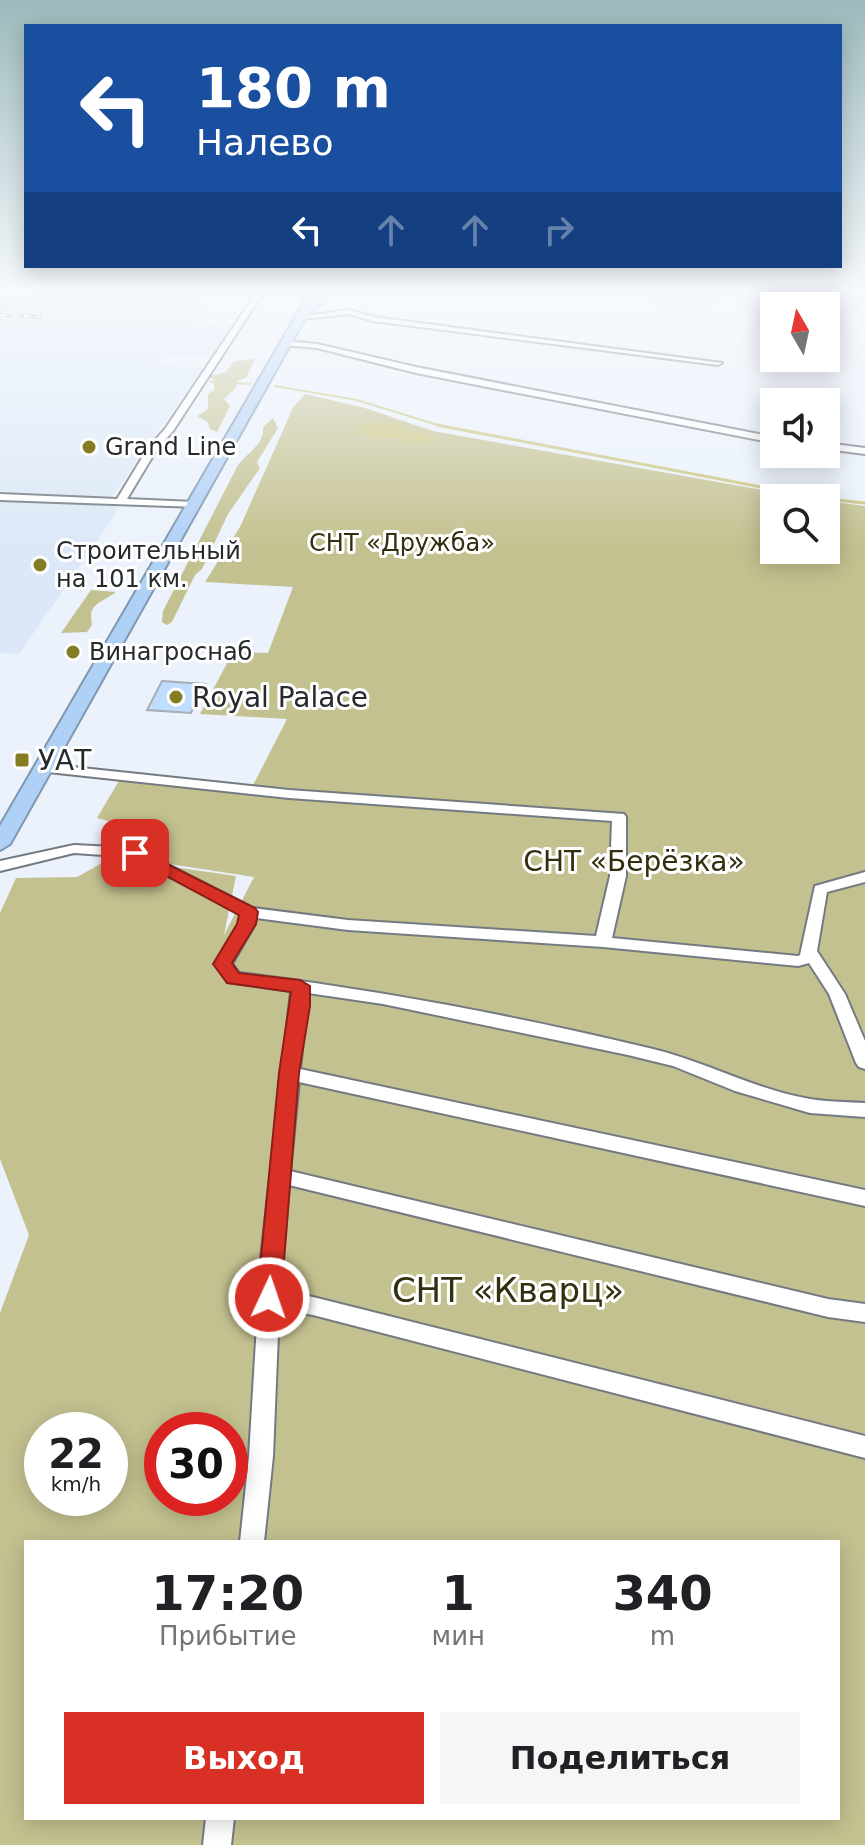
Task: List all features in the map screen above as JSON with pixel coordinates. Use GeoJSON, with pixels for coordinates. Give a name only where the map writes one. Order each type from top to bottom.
{"type":"FeatureCollection","features":[{"type":"Feature","properties":{"kind":"highway"},"geometry":{"type":"LineString","coordinates":[[0,844],[267,376]]}},
{"type":"Feature","properties":{"kind":"street"},"geometry":{"type":"LineString","coordinates":[[120,502],[153,448],[204,376]]}},
{"type":"Feature","properties":{"kind":"street"},"geometry":{"type":"LineString","coordinates":[[447,376],[760,437]]}},
{"type":"Feature","properties":{"kind":"street"},"geometry":{"type":"LineString","coordinates":[[840,448],[865,451]]}},
{"type":"Feature","properties":{"kind":"street"},"geometry":{"type":"LineString","coordinates":[[0,497],[194,505]]}},
{"type":"Feature","properties":{"kind":"street"},"geometry":{"type":"LineString","coordinates":[[44,768],[289,794],[619,817],[618,876],[603,942]]}},
{"type":"Feature","properties":{"kind":"street"},"geometry":{"type":"LineString","coordinates":[[0,866],[74,849],[135,853],[249,912],[348,925],[603,942],[798,961],[808,958],[820,889],[865,877]]}},
{"type":"Feature","properties":{"kind":"street"},"geometry":{"type":"LineString","coordinates":[[249,912],[247,924],[223,964],[234,978],[383,998],[628,1049],[677,1061],[741,1086],[810,1106],[865,1110]]}},
{"type":"Feature","properties":{"kind":"street"},"geometry":{"type":"LineString","coordinates":[[809,951],[837,994],[865,1063]]}},
{"type":"Feature","properties":{"kind":"street"},"geometry":{"type":"LineString","coordinates":[[252,1540],[261,1456],[269,1298],[300,986]]}},
{"type":"Feature","properties":{"kind":"street"},"geometry":{"type":"LineString","coordinates":[[289,1073],[865,1198]]}},
{"type":"Feature","properties":{"kind":"street"},"geometry":{"type":"LineString","coordinates":[[281,1176],[828,1308],[865,1313]]}},
{"type":"Feature","properties":{"kind":"street"},"geometry":{"type":"LineString","coordinates":[[269,1298],[313,1306],[865,1447]]}},
{"type":"Feature","properties":{"kind":"street"},"geometry":{"type":"LineString","coordinates":[[217,1845],[220,1820]]}},
{"type":"Feature","properties":{"kind":"shaded area"},"geometry":{"type":"Polygon","coordinates":[[[0,376],[197,376],[110,499],[117,512],[19,654],[0,653],[0,501],[61,504],[65,498],[0,494],[0,376]]]}},
{"type":"Feature","properties":{"kind":"shaded area"},"geometry":{"type":"Polygon","coordinates":[[[386,421],[435,438],[431,443],[407,444],[399,438],[373,438],[354,432],[359,425],[386,421]]]}},
{"type":"Feature","properties":{"kind":"green space"},"geometry":{"type":"Polygon","coordinates":[[[247,376],[237,381],[236,388],[224,399],[230,406],[217,432],[197,416],[208,409],[208,394],[214,390],[214,379],[207,377],[247,376]]]}},
{"type":"Feature","properties":{"kind":"green space"},"geometry":{"type":"Polygon","coordinates":[[[305,394],[365,408],[433,431],[760,490],[760,564],[840,564],[840,503],[865,506],[865,1845],[0,1845],[0,1313],[29,1235],[0,1159],[0,913],[16,878],[77,877],[111,858],[236,876],[224,935],[254,877],[98,853],[115,823],[97,818],[120,779],[249,793],[287,719],[200,714],[233,652],[268,653],[293,587],[205,582],[240,527],[293,408],[305,394]]]}},
{"type":"Feature","properties":{"kind":"green space"},"geometry":{"type":"Polygon","coordinates":[[[273,418],[278,428],[257,462],[260,468],[228,514],[202,569],[195,575],[172,622],[167,625],[162,622],[163,611],[238,465],[259,443],[263,427],[273,418]]]}},
{"type":"Feature","properties":{"kind":"green space"},"geometry":{"type":"Polygon","coordinates":[[[91,590],[116,592],[93,608],[92,625],[87,632],[61,633],[91,590]]]}},
{"type":"Feature","properties":{"kind":"building","name":"Royal Palace"},"geometry":{"type":"Polygon","coordinates":[[[162,681],[205,684],[191,713],[147,710],[162,681]]]}},
{"type":"Feature","properties":{"kind":"waterway"},"geometry":{"type":"LineString","coordinates":[[211,382],[251,384]]}},
{"type":"Feature","properties":{"kind":"waterway"},"geometry":{"type":"LineString","coordinates":[[275,386],[357,400],[438,425]]}},
{"type":"Feature","properties":{"kind":"waterway"},"geometry":{"type":"LineString","coordinates":[[438,425],[760,487]]}},
{"type":"Feature","properties":{"kind":"waterway"},"geometry":{"type":"LineString","coordinates":[[438,425],[444,427]]}},
{"type":"Feature","properties":{"kind":"waterway"},"geometry":{"type":"LineString","coordinates":[[840,500],[865,503]]}},
{"type":"Feature","properties":{"kind":"place","name":"Grand Line"},"geometry":{"type":"Point","coordinates":[89,447]}},
{"type":"Feature","properties":{"kind":"place","name":"Строительный на 101 км."},"geometry":{"type":"Point","coordinates":[40,565]}},
{"type":"Feature","properties":{"kind":"place","name":"Винагроснаб"},"geometry":{"type":"Point","coordinates":[73,652]}},
{"type":"Feature","properties":{"kind":"place","name":"Royal Palace"},"geometry":{"type":"Point","coordinates":[176,697]}},
{"type":"Feature","properties":{"kind":"place","name":"УАТ"},"geometry":{"type":"Point","coordinates":[22,760]}},
{"type":"Feature","properties":{"kind":"route"},"geometry":{"type":"LineString","coordinates":[[135,853],[249,912],[247,924],[223,964],[234,978],[300,986],[269,1298]]}},
{"type":"Feature","properties":{"kind":"park label","name":"СНТ «Дружба»"},"geometry":{"type":"Point","coordinates":[402,543]}},
{"type":"Feature","properties":{"kind":"park label","name":"СНТ «Берёзка»"},"geometry":{"type":"Point","coordinates":[634,861]}},
{"type":"Feature","properties":{"kind":"park label","name":"СНТ «Кварц»"},"geometry":{"type":"Point","coordinates":[508,1290]}}]}
